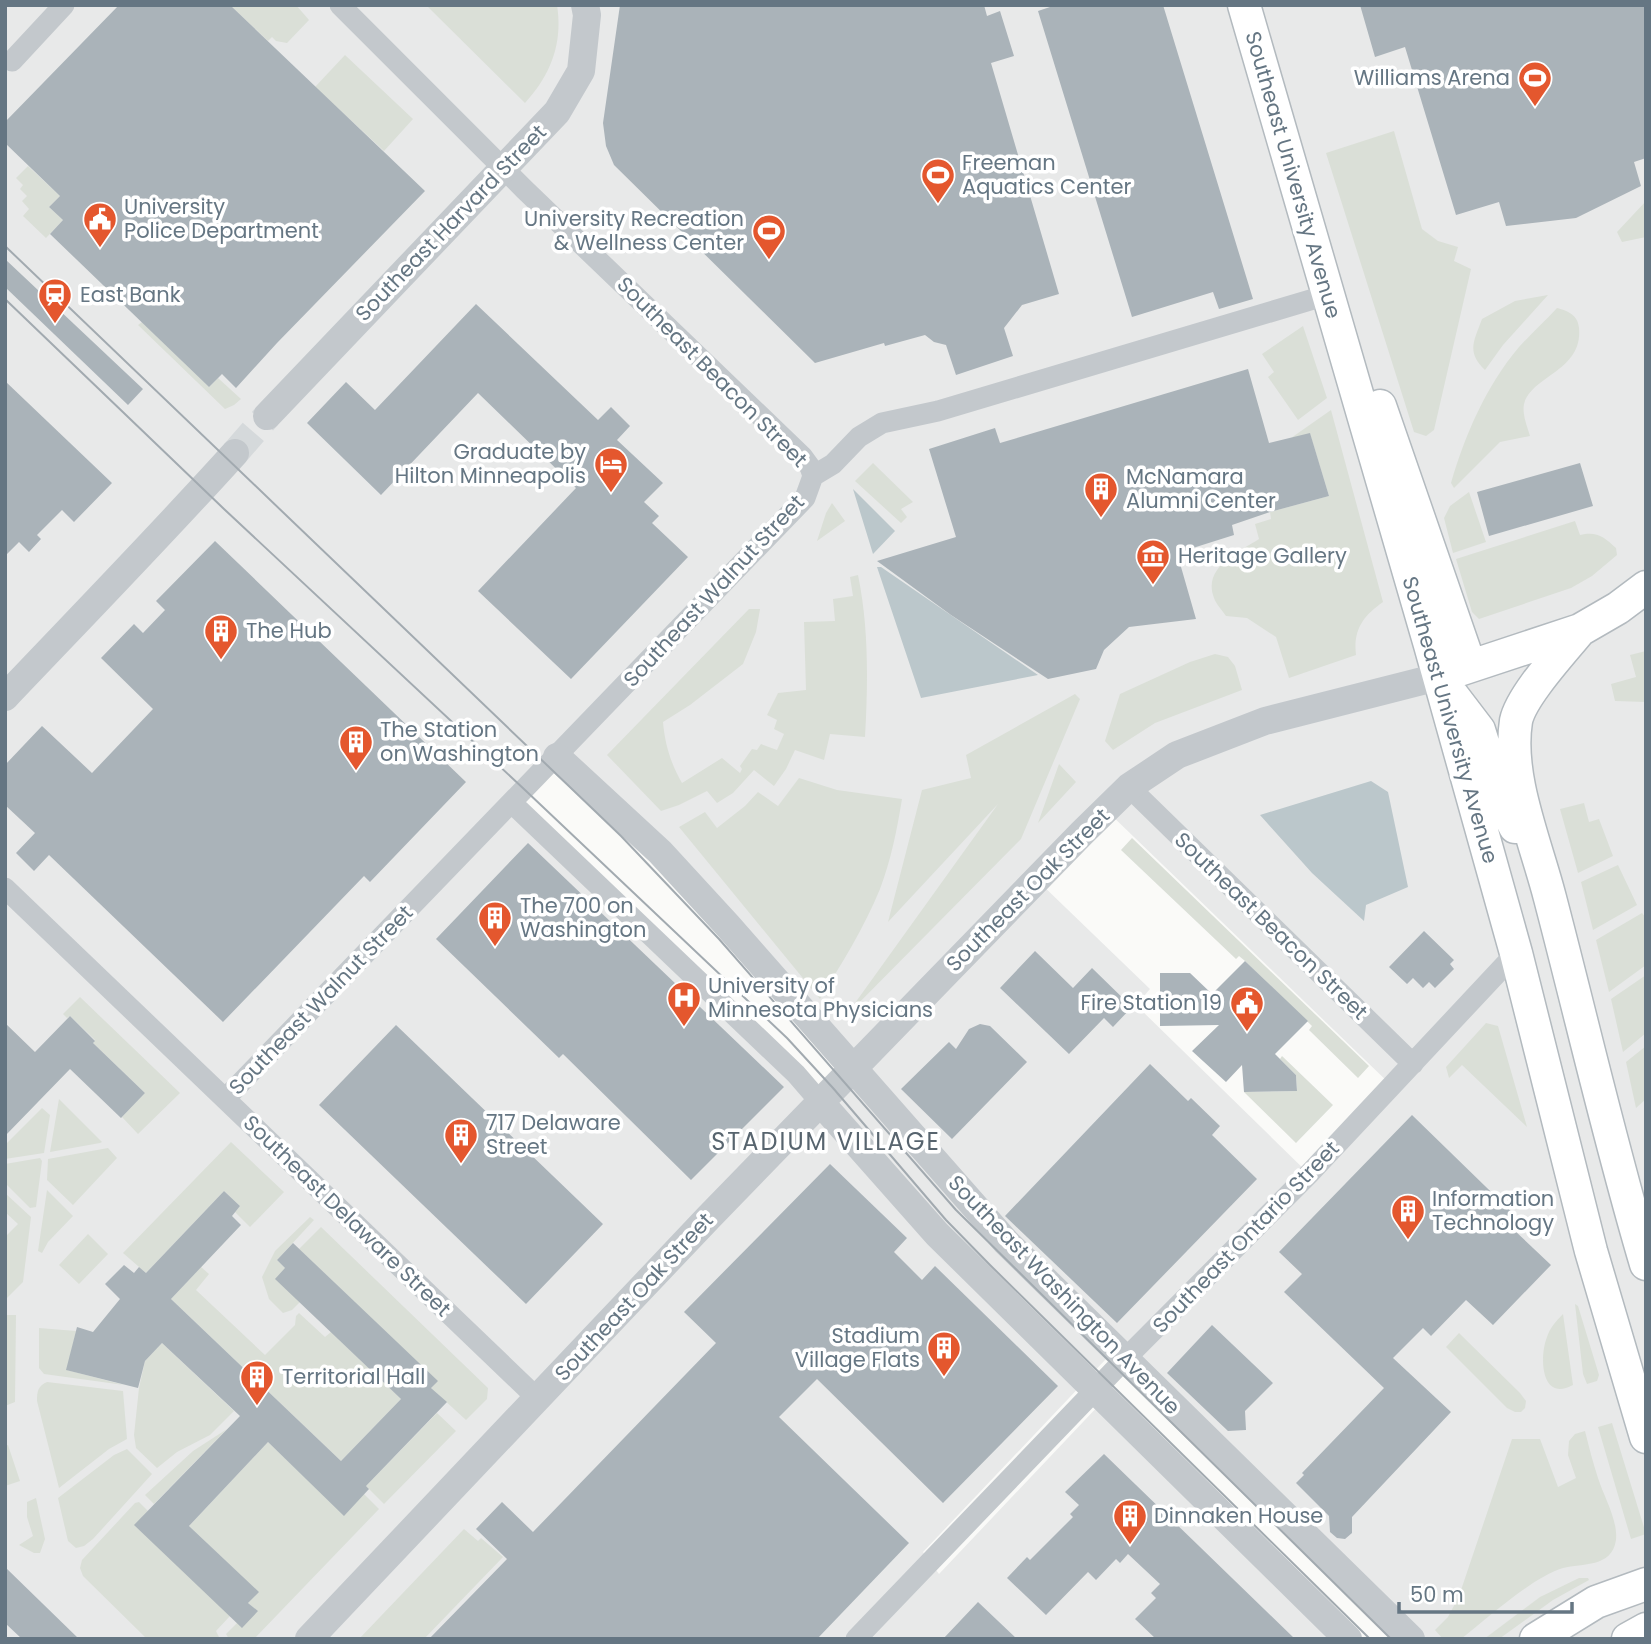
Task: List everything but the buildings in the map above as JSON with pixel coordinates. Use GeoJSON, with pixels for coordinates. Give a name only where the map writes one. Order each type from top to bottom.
{"type":"FeatureCollection","features":[{"type":"Feature","properties":{"kind":"main road","name":"Southeast University Avenue"},"geometry":{"type":"LineString","coordinates":[[1244,5],[1516,953],[1591,1251],[1646,1437]]}},
{"type":"Feature","properties":{"kind":"main road"},"geometry":{"type":"LineString","coordinates":[[1327,295],[1380,404],[1470,666]]}},
{"type":"Feature","properties":{"kind":"main road","name":"Southeast Oak Street"},"geometry":{"type":"LineString","coordinates":[[1438,677],[1580,630],[1618,608],[1646,587]]}},
{"type":"Feature","properties":{"kind":"main road"},"geometry":{"type":"LineString","coordinates":[[1580,630],[1537,683],[1517,718],[1513,747],[1519,787],[1646,1264]]}},
{"type":"Feature","properties":{"kind":"main road"},"geometry":{"type":"LineString","coordinates":[[1438,677],[1479,730],[1501,800],[1549,894]]}},
{"type":"Feature","properties":{"kind":"main road"},"geometry":{"type":"LineString","coordinates":[[1536,1639],[1596,1602],[1646,1584]]}},
{"type":"Feature","properties":{"kind":"main road"},"geometry":{"type":"LineString","coordinates":[[1628,1639],[1646,1629]]}},
{"type":"Feature","properties":{"kind":"street"},"geometry":{"type":"LineString","coordinates":[[12,61],[64,5]]}},
{"type":"Feature","properties":{"kind":"street","name":"Southeast Beacon Street"},"geometry":{"type":"LineString","coordinates":[[340,5],[803,456],[813,476]]}},
{"type":"Feature","properties":{"kind":"street","name":"Southeast Harvard Street"},"geometry":{"type":"LineString","coordinates":[[267,416],[557,112],[581,71],[587,15],[585,5]]}},
{"type":"Feature","properties":{"kind":"street","name":"Southeast Walnut Street"},"geometry":{"type":"LineString","coordinates":[[225,1099],[805,498],[813,476],[832,464],[859,437],[882,423],[938,411],[1327,295]]}},
{"type":"Feature","properties":{"kind":"street"},"geometry":{"type":"LineString","coordinates":[[5,697],[184,511],[235,453]]}},
{"type":"Feature","properties":{"kind":"street","name":"Southeast Oak Street"},"geometry":{"type":"LineString","coordinates":[[309,1639],[709,1217],[1129,787],[1177,755],[1265,721],[1438,677]]}},
{"type":"Feature","properties":{"kind":"street","name":"Southeast Washington Avenue"},"geometry":{"type":"LineString","coordinates":[[557,757],[660,852],[997,1232],[1124,1360],[1411,1639]]}},
{"type":"Feature","properties":{"kind":"street","name":"Southeast Beacon Street"},"geometry":{"type":"LineString","coordinates":[[1129,787],[1413,1064]]}},
{"type":"Feature","properties":{"kind":"street","name":"Southeast Washington Avenue"},"geometry":{"type":"LineString","coordinates":[[512,803],[792,1070],[937,1234],[1348,1639]]}},
{"type":"Feature","properties":{"kind":"street","name":"Southeast Delaware Street"},"geometry":{"type":"LineString","coordinates":[[5,888],[538,1399]]}},
{"type":"Feature","properties":{"kind":"street","name":"Southeast Ontario Street"},"geometry":{"type":"LineString","coordinates":[[856,1639],[1124,1360],[1236,1249],[1516,953]]}},
{"type":"Feature","properties":{"kind":"shaded area"},"geometry":{"type":"Polygon","coordinates":[[[5,5],[1646,5],[1646,1639],[1422,1639],[1123,1341],[923,1552],[939,1574],[1101,1403],[1342,1639],[5,1639],[5,5]],[[557,757],[512,803],[821,1103],[852,1070],[557,757]],[[1106,810],[1037,880],[1150,989],[1136,1005],[1309,1174],[1392,1086],[1106,810]]]}},
{"type":"Feature","properties":{"kind":"shaded area"},"geometry":{"type":"Polygon","coordinates":[[[230,5],[296,5],[309,20],[287,43],[276,41],[272,37],[268,41],[230,5]]]}},
{"type":"Feature","properties":{"kind":"shaded area"},"geometry":{"type":"Polygon","coordinates":[[[426,5],[557,5],[558,32],[553,58],[542,81],[525,103],[426,5]]]}},
{"type":"Feature","properties":{"kind":"shaded area"},"geometry":{"type":"Polygon","coordinates":[[[345,55],[413,119],[384,151],[315,87],[345,55]]]}},
{"type":"Feature","properties":{"kind":"shaded area"},"geometry":{"type":"Polygon","coordinates":[[[1394,131],[1422,229],[1438,241],[1458,247],[1454,261],[1471,269],[1434,430],[1426,436],[1414,432],[1326,153],[1394,131]]]}},
{"type":"Feature","properties":{"kind":"shaded area"},"geometry":{"type":"Polygon","coordinates":[[[28,166],[60,196],[49,207],[63,220],[46,238],[23,216],[29,209],[22,201],[27,196],[20,189],[23,185],[16,178],[28,166]]]}},
{"type":"Feature","properties":{"kind":"shaded area"},"geometry":{"type":"Polygon","coordinates":[[[1646,201],[1646,237],[1622,242],[1617,232],[1646,201]]]}},
{"type":"Feature","properties":{"kind":"shaded area"},"geometry":{"type":"Polygon","coordinates":[[[1548,295],[1503,345],[1485,370],[1475,358],[1473,346],[1482,319],[1515,301],[1548,295]]]}},
{"type":"Feature","properties":{"kind":"shaded area"},"geometry":{"type":"Polygon","coordinates":[[[1557,308],[1569,312],[1577,320],[1578,342],[1565,363],[1529,394],[1524,404],[1524,412],[1530,436],[1500,442],[1454,488],[1451,483],[1470,429],[1496,378],[1519,347],[1557,308]]]}},
{"type":"Feature","properties":{"kind":"shaded area"},"geometry":{"type":"Polygon","coordinates":[[[142,322],[209,387],[218,378],[241,399],[225,409],[138,325],[142,322]]]}},
{"type":"Feature","properties":{"kind":"shaded area"},"geometry":{"type":"Polygon","coordinates":[[[1303,326],[1327,398],[1298,420],[1268,377],[1274,372],[1262,354],[1303,326]]]}},
{"type":"Feature","properties":{"kind":"shaded area"},"geometry":{"type":"Polygon","coordinates":[[[1331,410],[1383,602],[1361,624],[1356,638],[1356,655],[1289,678],[1276,637],[1247,618],[1226,616],[1214,598],[1213,578],[1224,562],[1259,539],[1255,524],[1271,519],[1270,512],[1329,496],[1310,434],[1291,438],[1331,410]]]}},
{"type":"Feature","properties":{"kind":"shaded area"},"geometry":{"type":"Polygon","coordinates":[[[873,463],[913,502],[901,509],[907,517],[901,523],[855,481],[873,463]]]}},
{"type":"Feature","properties":{"kind":"shaded area"},"geometry":{"type":"Polygon","coordinates":[[[853,489],[895,531],[873,554],[853,489]]]}},
{"type":"Feature","properties":{"kind":"shaded area"},"geometry":{"type":"Polygon","coordinates":[[[1469,492],[1486,542],[1453,553],[1444,518],[1450,506],[1469,492]]]}},
{"type":"Feature","properties":{"kind":"shaded area"},"geometry":{"type":"Polygon","coordinates":[[[832,503],[845,521],[817,541],[826,513],[832,503]]]}},
{"type":"Feature","properties":{"kind":"shaded area"},"geometry":{"type":"Polygon","coordinates":[[[1575,521],[1580,535],[1596,534],[1604,538],[1616,548],[1617,555],[1592,576],[1571,588],[1479,619],[1472,612],[1456,559],[1575,521]]]}},
{"type":"Feature","properties":{"kind":"shaded area"},"geometry":{"type":"Polygon","coordinates":[[[877,567],[881,567],[1038,675],[921,698],[877,567]]]}},
{"type":"Feature","properties":{"kind":"shaded area"},"geometry":{"type":"Polygon","coordinates":[[[858,575],[867,656],[865,737],[830,734],[824,760],[795,750],[774,786],[754,770],[733,793],[717,803],[707,791],[661,811],[607,755],[749,609],[760,609],[756,632],[743,664],[663,722],[665,739],[682,783],[722,758],[740,773],[740,766],[752,749],[757,750],[761,744],[777,750],[784,734],[774,729],[777,720],[767,715],[778,693],[806,690],[804,622],[835,621],[833,599],[853,596],[850,577],[858,575]]]}},
{"type":"Feature","properties":{"kind":"shaded area"},"geometry":{"type":"Polygon","coordinates":[[[1646,651],[1646,702],[1615,701],[1611,684],[1636,677],[1630,655],[1646,651]]]}},
{"type":"Feature","properties":{"kind":"shaded area"},"geometry":{"type":"Polygon","coordinates":[[[1215,654],[1228,657],[1235,666],[1242,690],[1155,723],[1113,750],[1105,741],[1120,694],[1190,662],[1215,654]]]}},
{"type":"Feature","properties":{"kind":"shaded area"},"geometry":{"type":"Polygon","coordinates":[[[1075,694],[1080,699],[1021,839],[845,1017],[998,804],[888,922],[922,790],[971,778],[966,755],[1075,694]]]}},
{"type":"Feature","properties":{"kind":"shaded area"},"geometry":{"type":"Polygon","coordinates":[[[1059,764],[1076,782],[1038,823],[1059,764]]]}},
{"type":"Feature","properties":{"kind":"shaded area"},"geometry":{"type":"Polygon","coordinates":[[[799,778],[837,790],[902,799],[893,845],[880,889],[860,931],[820,999],[679,827],[705,812],[717,828],[758,792],[778,806],[799,778]]]}},
{"type":"Feature","properties":{"kind":"shaded area"},"geometry":{"type":"Polygon","coordinates":[[[1371,781],[1388,792],[1408,887],[1366,905],[1364,921],[1312,873],[1260,815],[1371,781]]]}},
{"type":"Feature","properties":{"kind":"shaded area"},"geometry":{"type":"Polygon","coordinates":[[[1584,803],[1589,822],[1599,819],[1613,856],[1578,873],[1560,809],[1584,803]]]}},
{"type":"Feature","properties":{"kind":"shaded area"},"geometry":{"type":"Polygon","coordinates":[[[1132,838],[1369,1066],[1358,1078],[1309,1030],[1312,1026],[1245,961],[1239,956],[1236,959],[1121,850],[1132,838]]]}},
{"type":"Feature","properties":{"kind":"shaded area"},"geometry":{"type":"Polygon","coordinates":[[[1618,865],[1637,905],[1593,930],[1581,882],[1618,865]]]}},
{"type":"Feature","properties":{"kind":"shaded area"},"geometry":{"type":"Polygon","coordinates":[[[1642,913],[1646,918],[1646,965],[1609,992],[1596,940],[1642,913]]]}},
{"type":"Feature","properties":{"kind":"shaded area"},"geometry":{"type":"Polygon","coordinates":[[[1646,975],[1646,1033],[1623,1052],[1611,999],[1646,975]]]}},
{"type":"Feature","properties":{"kind":"shaded area"},"geometry":{"type":"Polygon","coordinates":[[[80,997],[180,1093],[138,1134],[122,1117],[145,1093],[93,1043],[95,1040],[70,1016],[67,1018],[63,1014],[80,997]]]}},
{"type":"Feature","properties":{"kind":"shaded area"},"geometry":{"type":"Polygon","coordinates":[[[1486,1023],[1498,1026],[1527,1127],[1462,1065],[1449,1078],[1446,1067],[1486,1023]]]}},
{"type":"Feature","properties":{"kind":"shaded area"},"geometry":{"type":"Polygon","coordinates":[[[1646,1046],[1646,1099],[1636,1108],[1626,1062],[1646,1046]]]}},
{"type":"Feature","properties":{"kind":"shaded area"},"geometry":{"type":"Polygon","coordinates":[[[1282,1056],[1333,1105],[1296,1143],[1244,1092],[1297,1091],[1296,1075],[1280,1059],[1282,1056]]]}},
{"type":"Feature","properties":{"kind":"shaded area"},"geometry":{"type":"Polygon","coordinates":[[[59,1099],[102,1142],[50,1152],[59,1099]]]}},
{"type":"Feature","properties":{"kind":"shaded area"},"geometry":{"type":"Polygon","coordinates":[[[42,1108],[50,1115],[44,1153],[5,1159],[5,1145],[42,1108]]]}},
{"type":"Feature","properties":{"kind":"shaded area"},"geometry":{"type":"Polygon","coordinates":[[[231,1142],[284,1192],[250,1227],[235,1212],[240,1206],[224,1191],[146,1273],[123,1253],[231,1142]]]}},
{"type":"Feature","properties":{"kind":"shaded area"},"geometry":{"type":"Polygon","coordinates":[[[108,1148],[117,1158],[73,1205],[47,1180],[48,1159],[108,1148]]]}},
{"type":"Feature","properties":{"kind":"shaded area"},"geometry":{"type":"Polygon","coordinates":[[[40,1158],[42,1161],[36,1207],[30,1208],[5,1183],[5,1164],[40,1158]]]}},
{"type":"Feature","properties":{"kind":"shaded area"},"geometry":{"type":"Polygon","coordinates":[[[47,1190],[73,1216],[48,1242],[42,1253],[38,1251],[47,1190]]]}},
{"type":"Feature","properties":{"kind":"shaded area"},"geometry":{"type":"Polygon","coordinates":[[[5,1193],[31,1217],[23,1282],[5,1300],[5,1237],[18,1224],[5,1212],[5,1193]]]}},
{"type":"Feature","properties":{"kind":"shaded area"},"geometry":{"type":"Polygon","coordinates":[[[310,1217],[314,1220],[277,1260],[285,1268],[300,1302],[292,1310],[283,1313],[269,1299],[262,1277],[275,1251],[310,1217]]]}},
{"type":"Feature","properties":{"kind":"shaded area"},"geometry":{"type":"Polygon","coordinates":[[[321,1227],[488,1388],[487,1399],[466,1420],[431,1388],[437,1381],[299,1249],[321,1227]]]}},
{"type":"Feature","properties":{"kind":"shaded area"},"geometry":{"type":"Polygon","coordinates":[[[88,1234],[108,1254],[79,1284],[59,1265],[88,1234]]]}},
{"type":"Feature","properties":{"kind":"shaded area"},"geometry":{"type":"Polygon","coordinates":[[[201,1267],[209,1274],[196,1290],[265,1355],[295,1325],[299,1313],[325,1337],[331,1332],[401,1399],[341,1461],[171,1299],[201,1267]]]}},
{"type":"Feature","properties":{"kind":"shaded area"},"geometry":{"type":"Polygon","coordinates":[[[1575,1304],[1578,1306],[1599,1375],[1597,1381],[1587,1384],[1583,1374],[1575,1304]]]}},
{"type":"Feature","properties":{"kind":"shaded area"},"geometry":{"type":"Polygon","coordinates":[[[1563,1314],[1573,1385],[1562,1389],[1554,1388],[1549,1383],[1543,1366],[1543,1355],[1548,1334],[1563,1314]]]}},
{"type":"Feature","properties":{"kind":"shaded area"},"geometry":{"type":"Polygon","coordinates":[[[5,1315],[16,1315],[15,1402],[5,1406],[5,1315]]]}},
{"type":"Feature","properties":{"kind":"shaded area"},"geometry":{"type":"Polygon","coordinates":[[[39,1328],[76,1331],[67,1370],[124,1385],[44,1374],[39,1368],[39,1328]]]}},
{"type":"Feature","properties":{"kind":"shaded area"},"geometry":{"type":"Polygon","coordinates":[[[1459,1333],[1520,1393],[1526,1401],[1521,1412],[1507,1408],[1446,1347],[1459,1333]]]}},
{"type":"Feature","properties":{"kind":"shaded area"},"geometry":{"type":"Polygon","coordinates":[[[162,1343],[234,1411],[210,1435],[177,1452],[157,1468],[136,1448],[134,1435],[145,1361],[162,1343]]]}},
{"type":"Feature","properties":{"kind":"shaded area"},"geometry":{"type":"Polygon","coordinates":[[[47,1382],[123,1391],[127,1439],[109,1449],[59,1488],[37,1401],[39,1389],[47,1382]]]}},
{"type":"Feature","properties":{"kind":"shaded area"},"geometry":{"type":"Polygon","coordinates":[[[437,1413],[456,1431],[384,1504],[366,1486],[437,1413]]]}},
{"type":"Feature","properties":{"kind":"shaded area"},"geometry":{"type":"Polygon","coordinates":[[[1612,1423],[1646,1534],[1631,1539],[1598,1427],[1612,1423]]]}},
{"type":"Feature","properties":{"kind":"shaded area"},"geometry":{"type":"Polygon","coordinates":[[[227,1429],[154,1504],[145,1495],[193,1451],[227,1429]]]}},
{"type":"Feature","properties":{"kind":"shaded area"},"geometry":{"type":"Polygon","coordinates":[[[1585,1431],[1615,1525],[1616,1540],[1609,1555],[1595,1563],[1563,1568],[1551,1573],[1510,1599],[1461,1639],[1442,1638],[1435,1630],[1448,1617],[1459,1596],[1512,1439],[1540,1439],[1558,1487],[1576,1478],[1568,1455],[1569,1441],[1575,1434],[1585,1431]]]}},
{"type":"Feature","properties":{"kind":"shaded area"},"geometry":{"type":"Polygon","coordinates":[[[268,1442],[344,1515],[364,1494],[379,1509],[254,1639],[229,1639],[226,1634],[237,1623],[257,1611],[248,1603],[258,1592],[189,1526],[268,1442]]]}},
{"type":"Feature","properties":{"kind":"shaded area"},"geometry":{"type":"Polygon","coordinates":[[[8,1445],[20,1481],[5,1486],[5,1446],[8,1445]]]}},
{"type":"Feature","properties":{"kind":"shaded area"},"geometry":{"type":"Polygon","coordinates":[[[127,1449],[152,1474],[93,1539],[76,1548],[68,1541],[58,1498],[114,1455],[127,1449]]]}},
{"type":"Feature","properties":{"kind":"shaded area"},"geometry":{"type":"Polygon","coordinates":[[[36,1498],[45,1539],[40,1553],[34,1553],[19,1545],[33,1536],[27,1517],[27,1502],[36,1498]]]}},
{"type":"Feature","properties":{"kind":"shaded area"},"geometry":{"type":"Polygon","coordinates":[[[139,1502],[148,1511],[135,1525],[230,1616],[216,1631],[220,1639],[147,1639],[83,1576],[80,1568],[82,1560],[135,1503],[139,1502]]]}},
{"type":"Feature","properties":{"kind":"shaded area"},"geometry":{"type":"Polygon","coordinates":[[[464,1529],[478,1541],[481,1538],[503,1557],[424,1639],[359,1639],[464,1529]]]}},
{"type":"Feature","properties":{"kind":"shaded area"},"geometry":{"type":"Polygon","coordinates":[[[1579,1578],[1589,1580],[1553,1600],[1499,1639],[1484,1639],[1540,1597],[1579,1578]]]}},
{"type":"Feature","properties":{"kind":"tunnel"},"geometry":{"type":"LineString","coordinates":[[235,453],[267,416]]}},
{"type":"Feature","properties":{"kind":"tram line"},"geometry":{"type":"LineString","coordinates":[[5,246],[621,836],[719,939],[956,1210],[1391,1639]]}},
{"type":"Feature","properties":{"kind":"tram line"},"geometry":{"type":"LineString","coordinates":[[5,299],[224,509],[787,1038],[946,1220],[1370,1639]]}},
{"type":"Feature","properties":{"kind":"place","name":"Williams Arena"},"geometry":{"type":"Point","coordinates":[1535,108]}},
{"type":"Feature","properties":{"kind":"place","name":"Freeman Aquatics Center"},"geometry":{"type":"Point","coordinates":[938,205]}},
{"type":"Feature","properties":{"kind":"place","name":"University Police Department"},"geometry":{"type":"Point","coordinates":[100,249]}},
{"type":"Feature","properties":{"kind":"place","name":"University Recreation & Wellness Center"},"geometry":{"type":"Point","coordinates":[769,261]}},
{"type":"Feature","properties":{"kind":"place","name":"East Bank"},"geometry":{"type":"Point","coordinates":[55,325]}},
{"type":"Feature","properties":{"kind":"place","name":"Graduate by Hilton Minneapolis"},"geometry":{"type":"Point","coordinates":[611,494]}},
{"type":"Feature","properties":{"kind":"place","name":"McNamara Alumni Center"},"geometry":{"type":"Point","coordinates":[1101,519]}},
{"type":"Feature","properties":{"kind":"place","name":"Heritage Gallery"},"geometry":{"type":"Point","coordinates":[1153,586]}},
{"type":"Feature","properties":{"kind":"place","name":"The Hub"},"geometry":{"type":"Point","coordinates":[221,661]}},
{"type":"Feature","properties":{"kind":"place","name":"The Station on Washington"},"geometry":{"type":"Point","coordinates":[356,772]}},
{"type":"Feature","properties":{"kind":"place","name":"The 700 on Washington"},"geometry":{"type":"Point","coordinates":[495,948]}},
{"type":"Feature","properties":{"kind":"place","name":"University of Minnesota Physicians"},"geometry":{"type":"Point","coordinates":[684,1028]}},
{"type":"Feature","properties":{"kind":"place","name":"Fire Station 19"},"geometry":{"type":"Point","coordinates":[1247,1033]}},
{"type":"Feature","properties":{"kind":"place","name":"717 Delaware Street"},"geometry":{"type":"Point","coordinates":[461,1165]}},
{"type":"Feature","properties":{"kind":"place","name":"Information Technology"},"geometry":{"type":"Point","coordinates":[1408,1241]}},
{"type":"Feature","properties":{"kind":"place","name":"Stadium Village Flats"},"geometry":{"type":"Point","coordinates":[944,1378]}},
{"type":"Feature","properties":{"kind":"place","name":"Territorial Hall"},"geometry":{"type":"Point","coordinates":[257,1407]}},
{"type":"Feature","properties":{"kind":"place","name":"Dinnaken House"},"geometry":{"type":"Point","coordinates":[1130,1546]}},
{"type":"Feature","properties":{"kind":"district","name":"STADIUM VILLAGE"},"geometry":{"type":"Point","coordinates":[826,1142]}}]}
